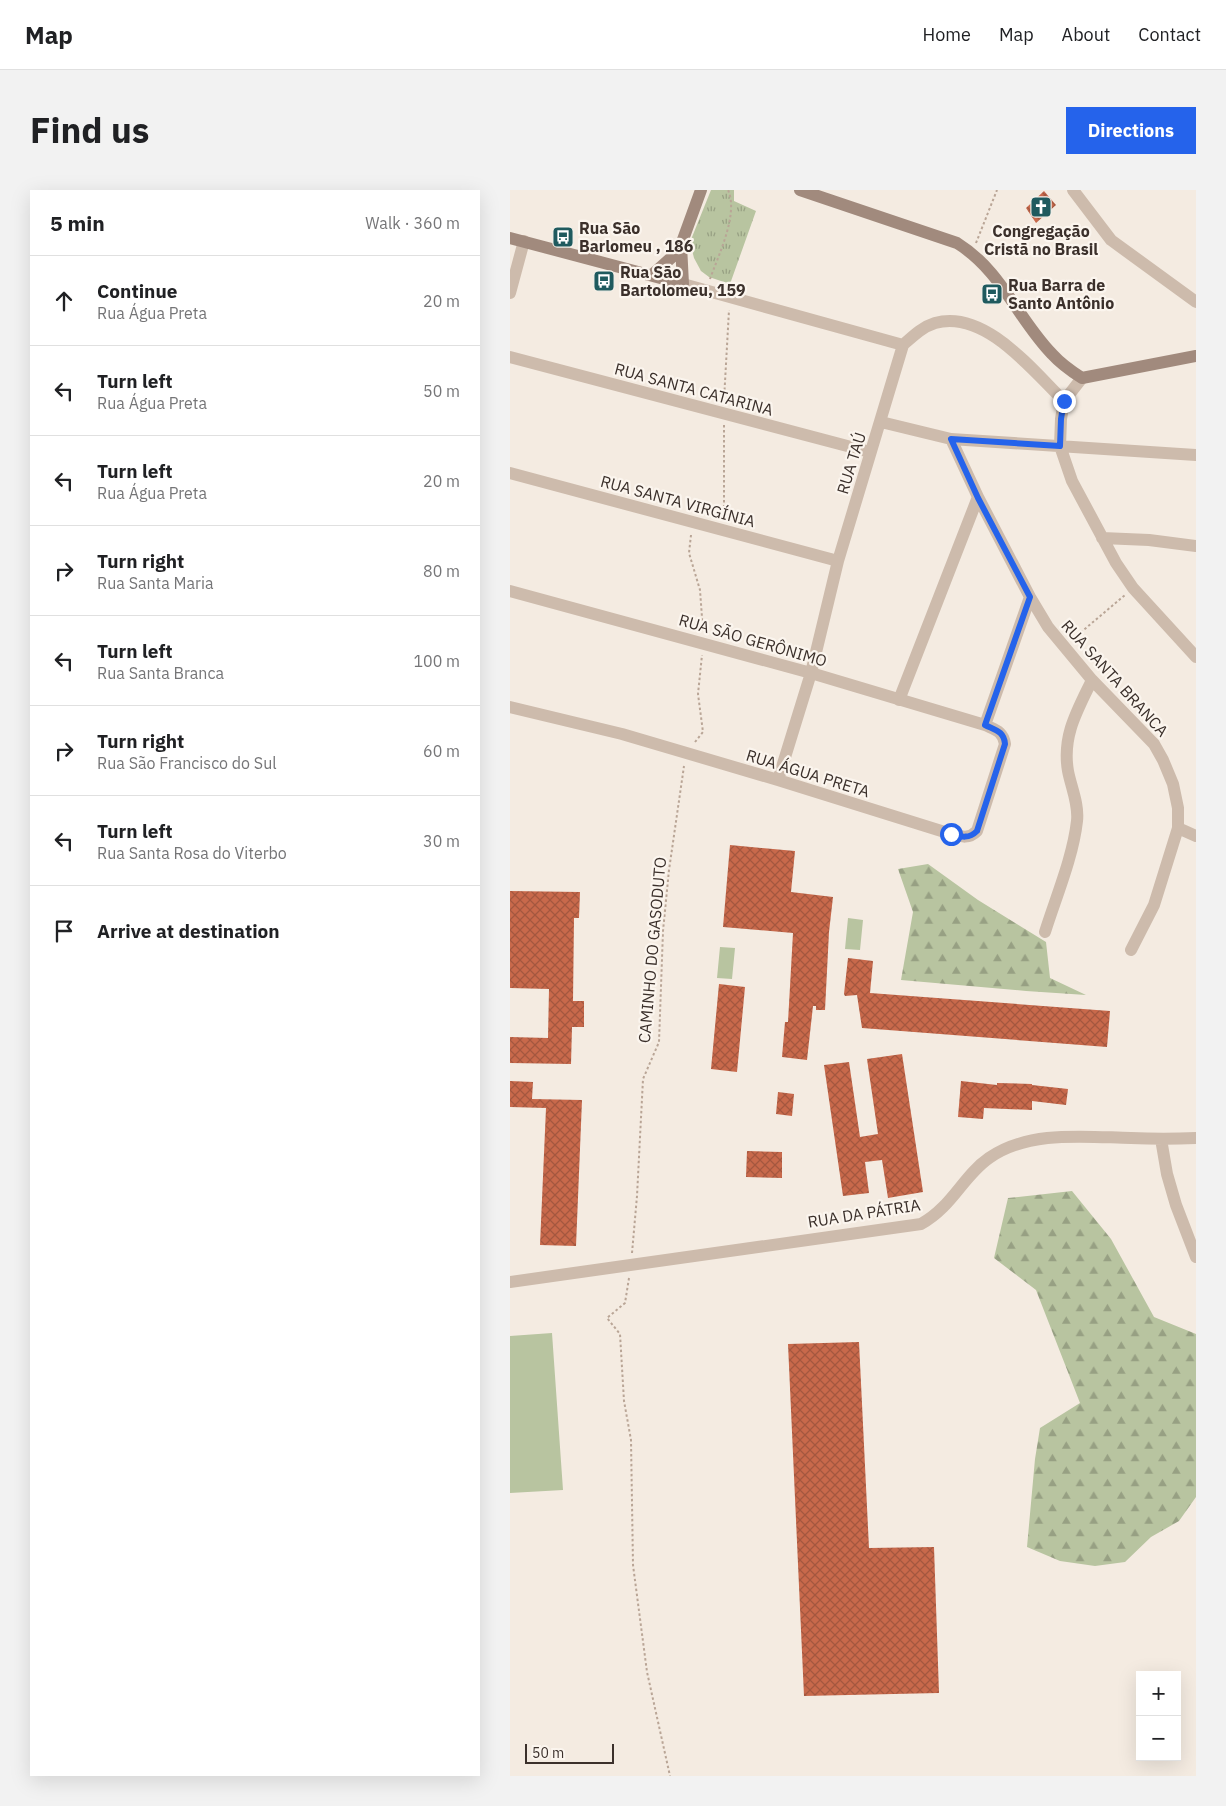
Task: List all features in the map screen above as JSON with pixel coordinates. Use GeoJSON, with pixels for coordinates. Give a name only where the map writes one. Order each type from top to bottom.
{"type":"FeatureCollection","features":[{"type":"Feature","properties":{"kind":"street"},"geometry":{"type":"LineString","coordinates":[[683,284],[682,245],[701,190]]}},
{"type":"Feature","properties":{"kind":"street"},"geometry":{"type":"LineString","coordinates":[[800,190],[957,243],[972,252],[1004,288],[1051,354],[1064,366],[1082,378]]}},
{"type":"Feature","properties":{"kind":"street"},"geometry":{"type":"LineString","coordinates":[[1073,190],[1111,240],[1196,302]]}},
{"type":"Feature","properties":{"kind":"street"},"geometry":{"type":"LineString","coordinates":[[510,238],[652,275],[904,345],[918,332],[934,323],[968,324],[986,331],[1004,344],[1064,401]]}},
{"type":"Feature","properties":{"kind":"street"},"geometry":{"type":"LineString","coordinates":[[510,293],[524,242]]}},
{"type":"Feature","properties":{"kind":"street"},"geometry":{"type":"LineString","coordinates":[[652,275],[682,245]]}},
{"type":"Feature","properties":{"kind":"street","name":"RUA TAÚ"},"geometry":{"type":"LineString","coordinates":[[778,780],[810,673],[838,561],[904,345]]}},
{"type":"Feature","properties":{"kind":"street"},"geometry":{"type":"LineString","coordinates":[[1196,356],[1082,378],[1064,401],[1060,446],[1072,481],[1102,538],[1133,588],[1196,657]]}},
{"type":"Feature","properties":{"kind":"street","name":"RUA SANTA CATARINA"},"geometry":{"type":"LineString","coordinates":[[510,357],[870,452]]}},
{"type":"Feature","properties":{"kind":"street"},"geometry":{"type":"LineString","coordinates":[[881,422],[951,439],[1196,455]]}},
{"type":"Feature","properties":{"kind":"street","name":"RUA SANTA BRANCA"},"geometry":{"type":"LineString","coordinates":[[951,439],[978,498],[1030,597],[1048,627],[1092,680],[1154,744],[1173,784],[1178,808],[1178,828],[1169,862],[1154,905],[1131,950]]}},
{"type":"Feature","properties":{"kind":"street","name":"RUA SANTA VIRGÍNIA"},"geometry":{"type":"LineString","coordinates":[[510,473],[838,561]]}},
{"type":"Feature","properties":{"kind":"street"},"geometry":{"type":"LineString","coordinates":[[899,700],[978,498]]}},
{"type":"Feature","properties":{"kind":"street"},"geometry":{"type":"LineString","coordinates":[[1102,538],[1149,540],[1196,546]]}},
{"type":"Feature","properties":{"kind":"street","name":"RUA SÃO GERÔNIMO"},"geometry":{"type":"LineString","coordinates":[[510,591],[704,643],[985,725]]}},
{"type":"Feature","properties":{"kind":"street"},"geometry":{"type":"LineString","coordinates":[[985,725],[1030,597]]}},
{"type":"Feature","properties":{"kind":"street"},"geometry":{"type":"LineString","coordinates":[[1045,932],[1074,842],[1077,818],[1068,770],[1067,747],[1069,730],[1092,680]]}},
{"type":"Feature","properties":{"kind":"street","name":"RUA ÁGUA PRETA"},"geometry":{"type":"LineString","coordinates":[[510,707],[622,734],[951,834],[967,837],[973,836],[977,831],[1005,744],[1001,732],[985,725]]}},
{"type":"Feature","properties":{"kind":"street"},"geometry":{"type":"LineString","coordinates":[[1178,828],[1196,836]]}},
{"type":"Feature","properties":{"kind":"street","name":"RUA DA PÁTRIA"},"geometry":{"type":"LineString","coordinates":[[510,1282],[921,1224],[944,1208],[989,1158],[1032,1140],[1091,1137],[1196,1138]]}},
{"type":"Feature","properties":{"kind":"street"},"geometry":{"type":"LineString","coordinates":[[1161,1139],[1167,1174],[1176,1205],[1191,1229],[1196,1257]]}},
{"type":"Feature","properties":{"kind":"path"},"geometry":{"type":"LineString","coordinates":[[709,284],[730,219],[730,196],[728,190]]}},
{"type":"Feature","properties":{"kind":"path"},"geometry":{"type":"LineString","coordinates":[[972,252],[997,190]]}},
{"type":"Feature","properties":{"kind":"path"},"geometry":{"type":"LineString","coordinates":[[716,519],[724,518],[724,414],[729,297]]}},
{"type":"Feature","properties":{"kind":"path"},"geometry":{"type":"LineString","coordinates":[[686,753],[703,732],[698,694],[704,643],[700,590],[689,553],[693,522]]}},
{"type":"Feature","properties":{"kind":"path"},"geometry":{"type":"LineString","coordinates":[[1064,647],[1133,588]]}},
{"type":"Feature","properties":{"kind":"path","name":"CAMINHO DO GASODUTO"},"geometry":{"type":"LineString","coordinates":[[670,1776],[647,1672],[633,1565],[631,1440],[624,1401],[620,1334],[607,1318],[625,1303],[631,1265],[637,1196],[643,1078],[659,1042],[669,870],[686,753]]}},
{"type":"Feature","properties":{"kind":"green space"},"geometry":{"type":"Polygon","coordinates":[[[711,190],[734,190],[734,201],[756,211],[730,284],[709,277],[701,271],[694,258],[690,242],[711,190]]]}},
{"type":"Feature","properties":{"kind":"green space"},"geometry":{"type":"Polygon","coordinates":[[[928,864],[978,900],[1046,942],[1050,978],[1086,995],[901,980],[913,912],[898,869],[928,864]]]}},
{"type":"Feature","properties":{"kind":"green space"},"geometry":{"type":"Polygon","coordinates":[[[848,918],[863,920],[860,950],[845,949],[848,918]]]}},
{"type":"Feature","properties":{"kind":"green space"},"geometry":{"type":"Polygon","coordinates":[[[720,947],[735,948],[732,979],[717,978],[720,947]]]}},
{"type":"Feature","properties":{"kind":"green space"},"geometry":{"type":"Polygon","coordinates":[[[1072,1191],[1111,1239],[1154,1317],[1196,1334],[1196,1497],[1179,1521],[1151,1537],[1125,1562],[1095,1566],[1060,1561],[1027,1547],[1035,1459],[1040,1428],[1080,1403],[1036,1290],[994,1258],[1008,1198],[1072,1191]]]}},
{"type":"Feature","properties":{"kind":"green space"},"geometry":{"type":"Polygon","coordinates":[[[552,1333],[563,1490],[510,1493],[510,1336],[552,1333]]]}},
{"type":"Feature","properties":{"kind":"building","name":"Congregação Cristã no Brasil"},"geometry":{"type":"Polygon","coordinates":[[[1044,191],[1056,205],[1036,223],[1026,208],[1044,191]]]}},
{"type":"Feature","properties":{"kind":"building"},"geometry":{"type":"Polygon","coordinates":[[[730,845],[795,851],[791,892],[833,897],[829,932],[825,1010],[816,1010],[816,1006],[813,1006],[807,1060],[782,1057],[785,1022],[788,1022],[793,933],[723,927],[730,845]]]}},
{"type":"Feature","properties":{"kind":"building"},"geometry":{"type":"Polygon","coordinates":[[[510,891],[580,892],[579,918],[574,918],[573,1001],[584,1001],[584,1027],[572,1027],[571,1064],[510,1063],[510,1037],[548,1038],[549,989],[510,988],[510,891]]]}},
{"type":"Feature","properties":{"kind":"building"},"geometry":{"type":"Polygon","coordinates":[[[848,958],[873,961],[870,993],[1110,1011],[1107,1047],[862,1028],[857,995],[845,996],[844,994],[848,958]]]}},
{"type":"Feature","properties":{"kind":"building"},"geometry":{"type":"Polygon","coordinates":[[[719,984],[745,987],[737,1072],[711,1069],[719,984]]]}},
{"type":"Feature","properties":{"kind":"building"},"geometry":{"type":"Polygon","coordinates":[[[902,1054],[923,1192],[888,1198],[882,1160],[865,1162],[869,1193],[843,1196],[824,1065],[849,1062],[860,1137],[878,1134],[867,1059],[902,1054]]]}},
{"type":"Feature","properties":{"kind":"building"},"geometry":{"type":"Polygon","coordinates":[[[510,1081],[533,1082],[532,1099],[582,1100],[576,1246],[540,1245],[546,1108],[510,1107],[510,1081]]]}},
{"type":"Feature","properties":{"kind":"building"},"geometry":{"type":"Polygon","coordinates":[[[961,1081],[997,1085],[997,1083],[1032,1084],[1068,1089],[1066,1105],[1032,1101],[1032,1110],[984,1108],[983,1119],[958,1117],[961,1081]]]}},
{"type":"Feature","properties":{"kind":"building"},"geometry":{"type":"Polygon","coordinates":[[[778,1092],[794,1094],[792,1116],[776,1114],[778,1092]]]}},
{"type":"Feature","properties":{"kind":"building"},"geometry":{"type":"Polygon","coordinates":[[[747,1151],[782,1152],[782,1178],[746,1177],[747,1151]]]}},
{"type":"Feature","properties":{"kind":"building"},"geometry":{"type":"Polygon","coordinates":[[[859,1342],[869,1548],[934,1547],[939,1693],[804,1696],[788,1344],[859,1342]]]}},
{"type":"Feature","properties":{"kind":"place","name":"Congregação Cristã no Brasil"},"geometry":{"type":"Point","coordinates":[1041,207]}},
{"type":"Feature","properties":{"kind":"place","name":"Rua São Barlomeu , 186"},"geometry":{"type":"Point","coordinates":[563,237]}},
{"type":"Feature","properties":{"kind":"place","name":"Rua São Bartolomeu, 159"},"geometry":{"type":"Point","coordinates":[604,281]}},
{"type":"Feature","properties":{"kind":"place","name":"Rua Barra de Santo Antônio"},"geometry":{"type":"Point","coordinates":[992,294]}},
{"type":"Feature","properties":{"kind":"route"},"geometry":{"type":"LineString","coordinates":[[951,834],[967,837],[973,836],[977,831],[998,770],[1005,744],[1004,737],[1001,732],[985,725],[1030,597],[978,498],[951,439],[1060,446],[1064,401]]}}]}
